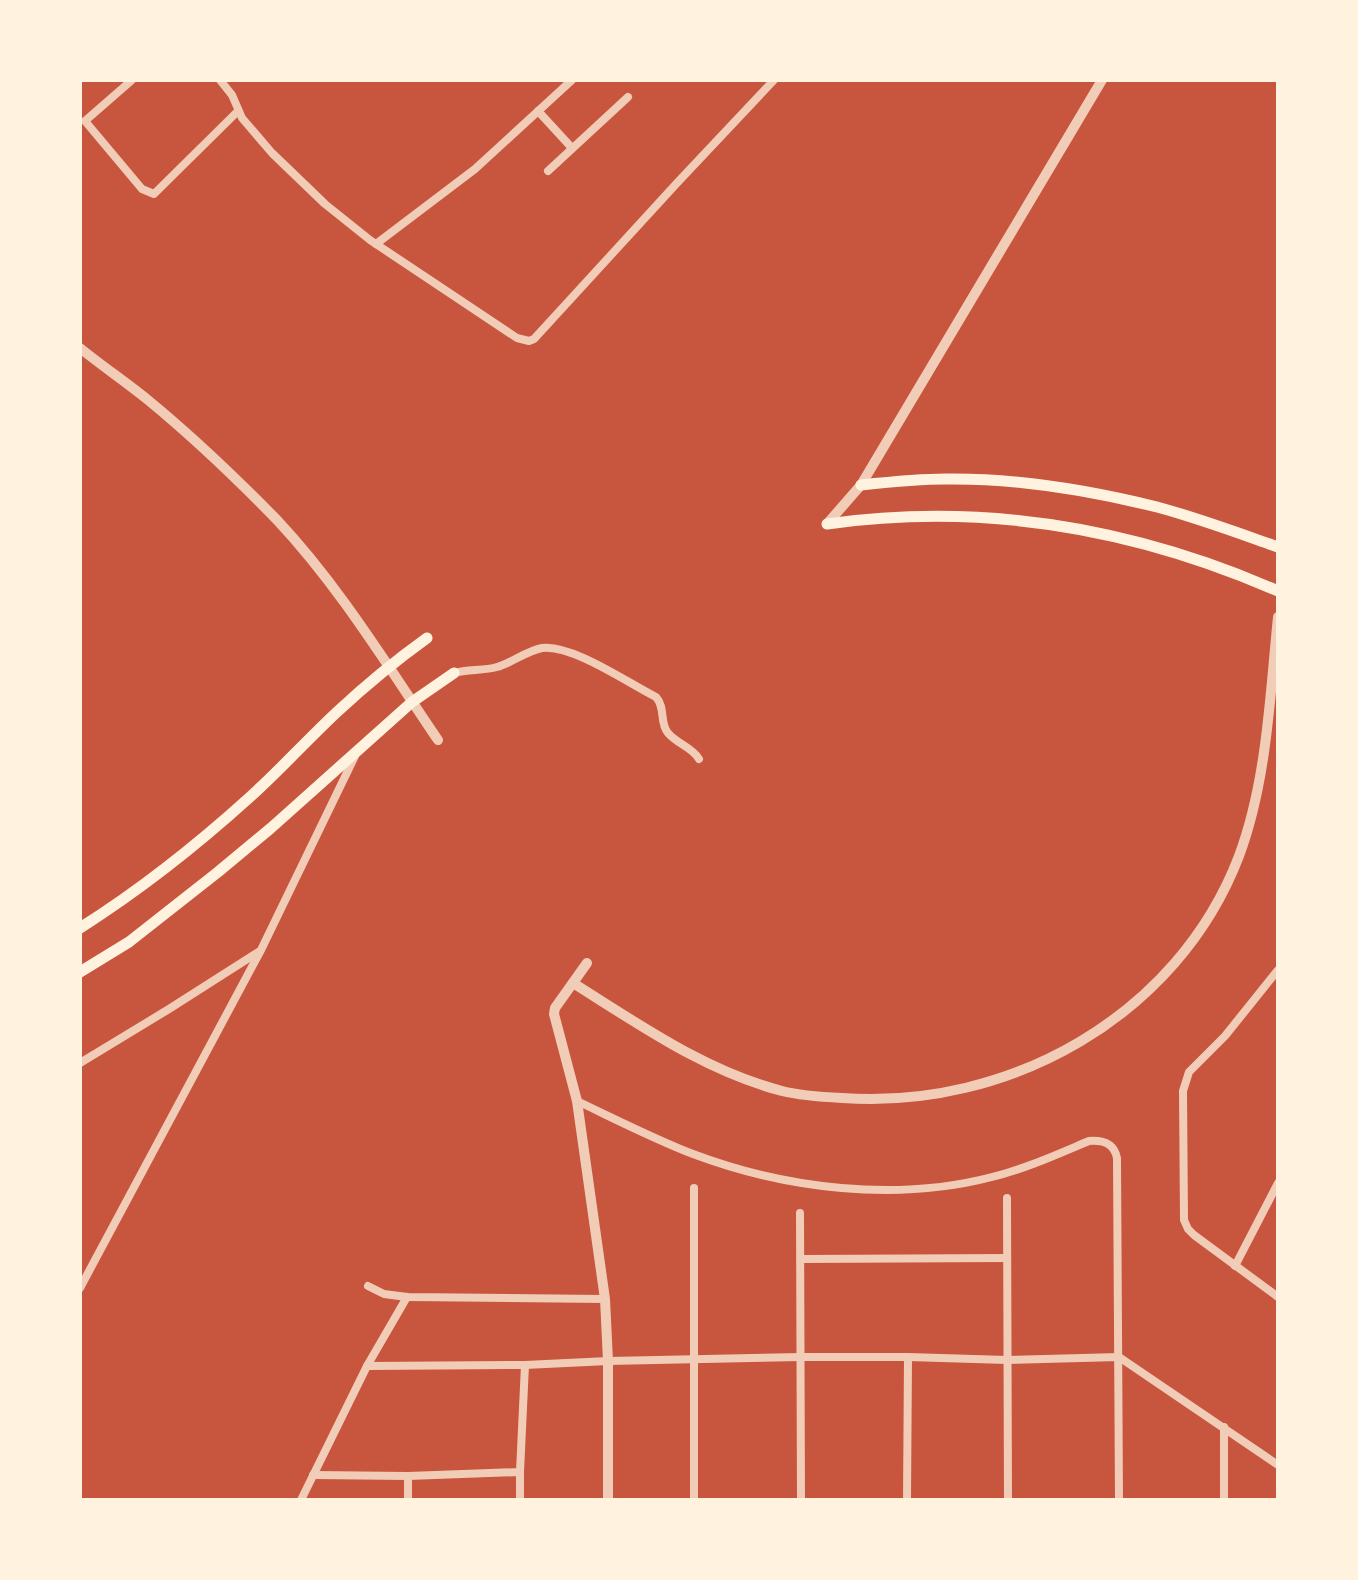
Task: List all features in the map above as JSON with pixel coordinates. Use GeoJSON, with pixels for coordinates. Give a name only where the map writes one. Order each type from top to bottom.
{"type":"FeatureCollection","features":[{"type":"Feature","properties":{"kind":"main road"},"geometry":{"type":"LineString","coordinates":[[861,485],[948,479],[1058,487],[1160,508],[1278,547]]}},
{"type":"Feature","properties":{"kind":"main road"},"geometry":{"type":"LineString","coordinates":[[827,524],[918,516],[1047,523],[1102,532],[1146,544],[1227,569],[1278,591]]}},
{"type":"Feature","properties":{"kind":"main road"},"geometry":{"type":"LineString","coordinates":[[80,928],[152,878],[251,797],[336,713],[389,666],[427,638]]}},
{"type":"Feature","properties":{"kind":"main road"},"geometry":{"type":"LineString","coordinates":[[80,972],[129,942],[218,872],[412,702],[454,673]]}},
{"type":"Feature","properties":{"kind":"street"},"geometry":{"type":"LineString","coordinates":[[220,80],[232,95],[238,111],[272,153],[325,204],[376,244],[517,338],[529,341],[774,80]]}},
{"type":"Feature","properties":{"kind":"street"},"geometry":{"type":"LineString","coordinates":[[376,244],[475,169],[572,80]]}},
{"type":"Feature","properties":{"kind":"street"},"geometry":{"type":"LineString","coordinates":[[827,524],[861,485],[1102,80]]}},
{"type":"Feature","properties":{"kind":"street"},"geometry":{"type":"LineString","coordinates":[[125,82],[85,121],[148,193],[154,194],[238,111]]}},
{"type":"Feature","properties":{"kind":"street"},"geometry":{"type":"LineString","coordinates":[[548,171],[628,97]]}},
{"type":"Feature","properties":{"kind":"street"},"geometry":{"type":"LineString","coordinates":[[538,111],[572,148]]}},
{"type":"Feature","properties":{"kind":"street"},"geometry":{"type":"LineString","coordinates":[[80,348],[192,438],[277,521],[319,569],[438,740]]}},
{"type":"Feature","properties":{"kind":"street"},"geometry":{"type":"LineString","coordinates":[[573,983],[701,1061],[739,1078],[798,1094],[899,1099],[961,1090],[1023,1071],[1051,1058],[1103,1029],[1168,969],[1197,933],[1226,884],[1244,842],[1260,772],[1275,682],[1278,617]]}},
{"type":"Feature","properties":{"kind":"street"},"geometry":{"type":"LineString","coordinates":[[454,673],[502,666],[544,648],[567,651],[656,697],[662,706],[669,734],[696,753],[699,759]]}},
{"type":"Feature","properties":{"kind":"street"},"geometry":{"type":"LineString","coordinates":[[80,1288],[261,950],[359,748]]}},
{"type":"Feature","properties":{"kind":"street"},"geometry":{"type":"LineString","coordinates":[[80,1063],[261,950]]}},
{"type":"Feature","properties":{"kind":"street"},"geometry":{"type":"LineString","coordinates":[[587,963],[555,1008],[554,1014],[577,1101],[605,1299],[608,1500]]}},
{"type":"Feature","properties":{"kind":"street"},"geometry":{"type":"LineString","coordinates":[[1278,970],[1225,1036],[1189,1072],[1183,1091],[1184,1220],[1188,1229],[1278,1297]]}},
{"type":"Feature","properties":{"kind":"street"},"geometry":{"type":"LineString","coordinates":[[577,1101],[674,1147],[717,1162],[781,1180],[847,1189],[927,1188],[973,1181],[1008,1172],[1089,1141],[1099,1140],[1110,1145],[1116,1151],[1117,1158],[1119,1500]]}},
{"type":"Feature","properties":{"kind":"street"},"geometry":{"type":"LineString","coordinates":[[1235,1266],[1278,1183]]}},
{"type":"Feature","properties":{"kind":"street"},"geometry":{"type":"LineString","coordinates":[[694,1188],[694,1500]]}},
{"type":"Feature","properties":{"kind":"street"},"geometry":{"type":"LineString","coordinates":[[1007,1198],[1008,1500]]}},
{"type":"Feature","properties":{"kind":"street"},"geometry":{"type":"LineString","coordinates":[[800,1213],[801,1500]]}},
{"type":"Feature","properties":{"kind":"street"},"geometry":{"type":"LineString","coordinates":[[801,1259],[1007,1258]]}},
{"type":"Feature","properties":{"kind":"street"},"geometry":{"type":"LineString","coordinates":[[368,1286],[384,1294],[407,1297],[605,1299]]}},
{"type":"Feature","properties":{"kind":"street"},"geometry":{"type":"LineString","coordinates":[[301,1500],[367,1366],[407,1297]]}},
{"type":"Feature","properties":{"kind":"street"},"geometry":{"type":"LineString","coordinates":[[367,1366],[801,1357],[1007,1360],[1119,1357],[1278,1465]]}},
{"type":"Feature","properties":{"kind":"street"},"geometry":{"type":"LineString","coordinates":[[907,1500],[908,1357]]}},
{"type":"Feature","properties":{"kind":"street"},"geometry":{"type":"LineString","coordinates":[[520,1500],[525,1365]]}},
{"type":"Feature","properties":{"kind":"street"},"geometry":{"type":"LineString","coordinates":[[1224,1427],[1224,1500]]}},
{"type":"Feature","properties":{"kind":"street"},"geometry":{"type":"LineString","coordinates":[[313,1475],[520,1472]]}},
{"type":"Feature","properties":{"kind":"street"},"geometry":{"type":"LineString","coordinates":[[408,1476],[408,1500]]}}]}
